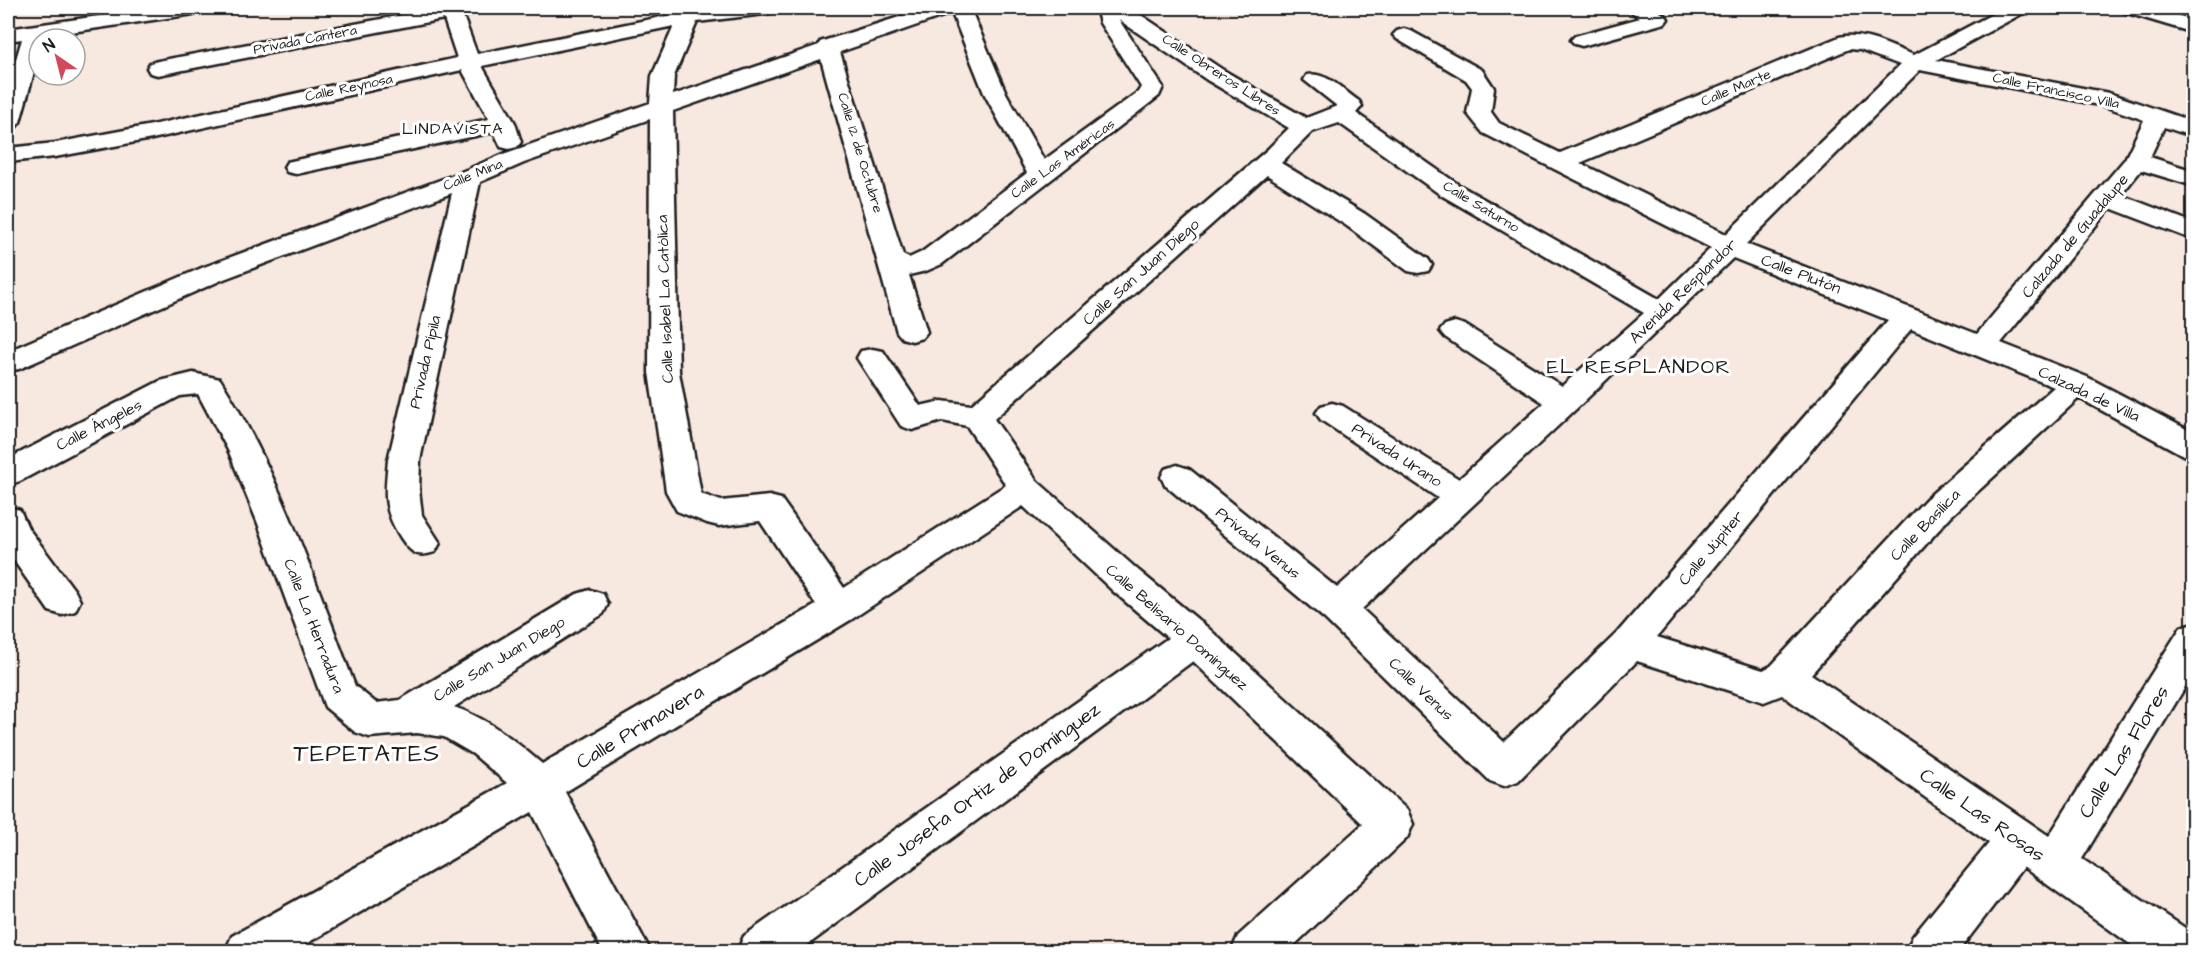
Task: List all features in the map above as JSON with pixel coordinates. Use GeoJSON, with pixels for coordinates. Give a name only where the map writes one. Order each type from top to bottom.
{"type":"FeatureCollection","features":[{"type":"Feature","properties":{"kind":"street"},"geometry":{"type":"LineString","coordinates":[[63,27],[194,8]]}},
{"type":"Feature","properties":{"kind":"street","name":"Calle Reynosa"},"geometry":{"type":"LineString","coordinates":[[8,155],[55,150],[152,132],[692,12],[765,8]]}},
{"type":"Feature","properties":{"kind":"street","name":"Calle Mina"},"geometry":{"type":"LineString","coordinates":[[8,362],[214,273],[468,178],[515,158],[661,105],[946,8]]}},
{"type":"Feature","properties":{"kind":"street"},"geometry":{"type":"LineString","coordinates":[[960,8],[995,93],[1040,174]]}},
{"type":"Feature","properties":{"kind":"street","name":"Calle Las Américas"},"geometry":{"type":"LineString","coordinates":[[892,260],[901,267],[923,263],[1148,96],[1152,87],[1110,23],[1106,8]]}},
{"type":"Feature","properties":{"kind":"street","name":"Calle Obreros Libres"},"geometry":{"type":"LineString","coordinates":[[1106,8],[1131,17],[1215,75],[1304,127]]}},
{"type":"Feature","properties":{"kind":"street"},"geometry":{"type":"LineString","coordinates":[[1582,40],[1658,19],[1636,8]]}},
{"type":"Feature","properties":{"kind":"street","name":"Avenida Resplandor"},"geometry":{"type":"LineString","coordinates":[[1338,609],[1662,312],[1915,63],[2018,8]]}},
{"type":"Feature","properties":{"kind":"street"},"geometry":{"type":"LineString","coordinates":[[2131,8],[2193,27]]}},
{"type":"Feature","properties":{"kind":"street"},"geometry":{"type":"LineString","coordinates":[[458,9],[469,63],[503,123],[515,158]]}},
{"type":"Feature","properties":{"kind":"street","name":"Privada Cantera"},"geometry":{"type":"LineString","coordinates":[[158,68],[458,9]]}},
{"type":"Feature","properties":{"kind":"street"},"geometry":{"type":"LineString","coordinates":[[661,105],[663,76],[692,12]]}},
{"type":"Feature","properties":{"kind":"street"},"geometry":{"type":"LineString","coordinates":[[8,35],[27,32]]}},
{"type":"Feature","properties":{"kind":"street"},"geometry":{"type":"LineString","coordinates":[[1404,35],[1474,75],[1483,88],[1479,113],[1491,128],[1560,162]]}},
{"type":"Feature","properties":{"kind":"street","name":"Calle Marte"},"geometry":{"type":"LineString","coordinates":[[1560,162],[1847,42],[1864,44],[1915,63]]}},
{"type":"Feature","properties":{"kind":"street","name":"Calle 12 de Octubre"},"geometry":{"type":"LineString","coordinates":[[828,47],[912,332]]}},
{"type":"Feature","properties":{"kind":"street"},"geometry":{"type":"LineString","coordinates":[[8,122],[27,58]]}},
{"type":"Feature","properties":{"kind":"street","name":"Calle Francisco Villa"},"geometry":{"type":"LineString","coordinates":[[1915,63],[2109,100],[2193,130]]}},
{"type":"Feature","properties":{"kind":"street"},"geometry":{"type":"LineString","coordinates":[[1304,127],[1342,114],[1350,106],[1315,80]]}},
{"type":"Feature","properties":{"kind":"street","name":"Calle Isabel La Católica"},"geometry":{"type":"LineString","coordinates":[[661,105],[664,372],[683,490],[689,502],[719,514],[769,508],[838,609]]}},
{"type":"Feature","properties":{"kind":"street","name":"Calle Saturno"},"geometry":{"type":"LineString","coordinates":[[1342,114],[1450,190],[1662,312]]}},
{"type":"Feature","properties":{"kind":"street","name":"Calzada de Guadalupe"},"geometry":{"type":"LineString","coordinates":[[1982,347],[2136,161],[2157,117]]}},
{"type":"Feature","properties":{"kind":"street"},"geometry":{"type":"LineString","coordinates":[[297,167],[503,123]]}},
{"type":"Feature","properties":{"kind":"street","name":"Calle San Juan Diego"},"geometry":{"type":"LineString","coordinates":[[977,417],[1216,205],[1266,164],[1304,127]]}},
{"type":"Feature","properties":{"kind":"street"},"geometry":{"type":"LineString","coordinates":[[2136,161],[2193,179]]}},
{"type":"Feature","properties":{"kind":"street","name":"Calle Plutón"},"geometry":{"type":"LineString","coordinates":[[1560,162],[1730,247],[1982,347]]}},
{"type":"Feature","properties":{"kind":"street"},"geometry":{"type":"LineString","coordinates":[[1266,164],[1356,220],[1418,265]]}},
{"type":"Feature","properties":{"kind":"street","name":"Privada Pípila"},"geometry":{"type":"LineString","coordinates":[[423,543],[405,517],[402,489],[404,460],[468,178]]}},
{"type":"Feature","properties":{"kind":"street"},"geometry":{"type":"LineString","coordinates":[[2107,198],[2193,232]]}},
{"type":"Feature","properties":{"kind":"street","name":"Calle Júpiter"},"geometry":{"type":"LineString","coordinates":[[1504,768],[1630,644],[1907,316]]}},
{"type":"Feature","properties":{"kind":"street"},"geometry":{"type":"LineString","coordinates":[[1455,332],[1565,402]]}},
{"type":"Feature","properties":{"kind":"street","name":"Calzada de Villa"},"geometry":{"type":"LineString","coordinates":[[1982,347],[2076,384],[2193,447]]}},
{"type":"Feature","properties":{"kind":"street"},"geometry":{"type":"LineString","coordinates":[[872,358],[912,419],[942,411],[977,417]]}},
{"type":"Feature","properties":{"kind":"street","name":"Calle Ángeles"},"geometry":{"type":"LineString","coordinates":[[8,473],[171,388],[193,383]]}},
{"type":"Feature","properties":{"kind":"street","name":"Calle La Herradura"},"geometry":{"type":"LineString","coordinates":[[193,383],[209,386],[245,452],[274,521],[339,696],[369,720],[409,715],[453,721],[489,742],[522,774],[540,786],[628,951]]}},
{"type":"Feature","properties":{"kind":"street","name":"Calle Basílica"},"geometry":{"type":"LineString","coordinates":[[1785,677],[1938,507],[2076,384]]}},
{"type":"Feature","properties":{"kind":"street","name":"Privada Urano"},"geometry":{"type":"LineString","coordinates":[[1332,413],[1462,497]]}},
{"type":"Feature","properties":{"kind":"street","name":"Calle Belisario Domínguez"},"geometry":{"type":"LineString","coordinates":[[977,417],[1024,489],[1126,581],[1195,639],[1392,824],[1254,951]]}},
{"type":"Feature","properties":{"kind":"street","name":"Privada Venus"},"geometry":{"type":"LineString","coordinates":[[1177,477],[1338,609]]}},
{"type":"Feature","properties":{"kind":"street","name":"Calle Primavera"},"geometry":{"type":"LineString","coordinates":[[248,951],[540,786],[838,609],[1024,489]]}},
{"type":"Feature","properties":{"kind":"street"},"geometry":{"type":"LineString","coordinates":[[8,519],[12,532],[62,601]]}},
{"type":"Feature","properties":{"kind":"street","name":"Calle San Juan Diego"},"geometry":{"type":"LineString","coordinates":[[409,715],[590,604]]}},
{"type":"Feature","properties":{"kind":"street","name":"Calle Venus"},"geometry":{"type":"LineString","coordinates":[[1338,609],[1504,768]]}},
{"type":"Feature","properties":{"kind":"street","name":"Calle Las Flores"},"geometry":{"type":"LineString","coordinates":[[2055,865],[2193,638]]}},
{"type":"Feature","properties":{"kind":"street","name":"Calle Josefa Ortiz de Domínguez"},"geometry":{"type":"LineString","coordinates":[[760,951],[1195,639]]}},
{"type":"Feature","properties":{"kind":"street"},"geometry":{"type":"LineString","coordinates":[[1630,644],[1764,686],[1785,677]]}},
{"type":"Feature","properties":{"kind":"street","name":"Calle Las Rosas"},"geometry":{"type":"LineString","coordinates":[[1785,677],[2180,951]]}},
{"type":"Feature","properties":{"kind":"street"},"geometry":{"type":"LineString","coordinates":[[1929,951],[2018,840]]}},
{"type":"Feature","properties":{"kind":"district","name":"LINDAVISTA"},"geometry":{"type":"Point","coordinates":[453,129]}},
{"type":"Feature","properties":{"kind":"district","name":"EL RESPLANDOR"},"geometry":{"type":"Point","coordinates":[1639,367]}},
{"type":"Feature","properties":{"kind":"district","name":"TEPETATES"},"geometry":{"type":"Point","coordinates":[367,754]}}]}
